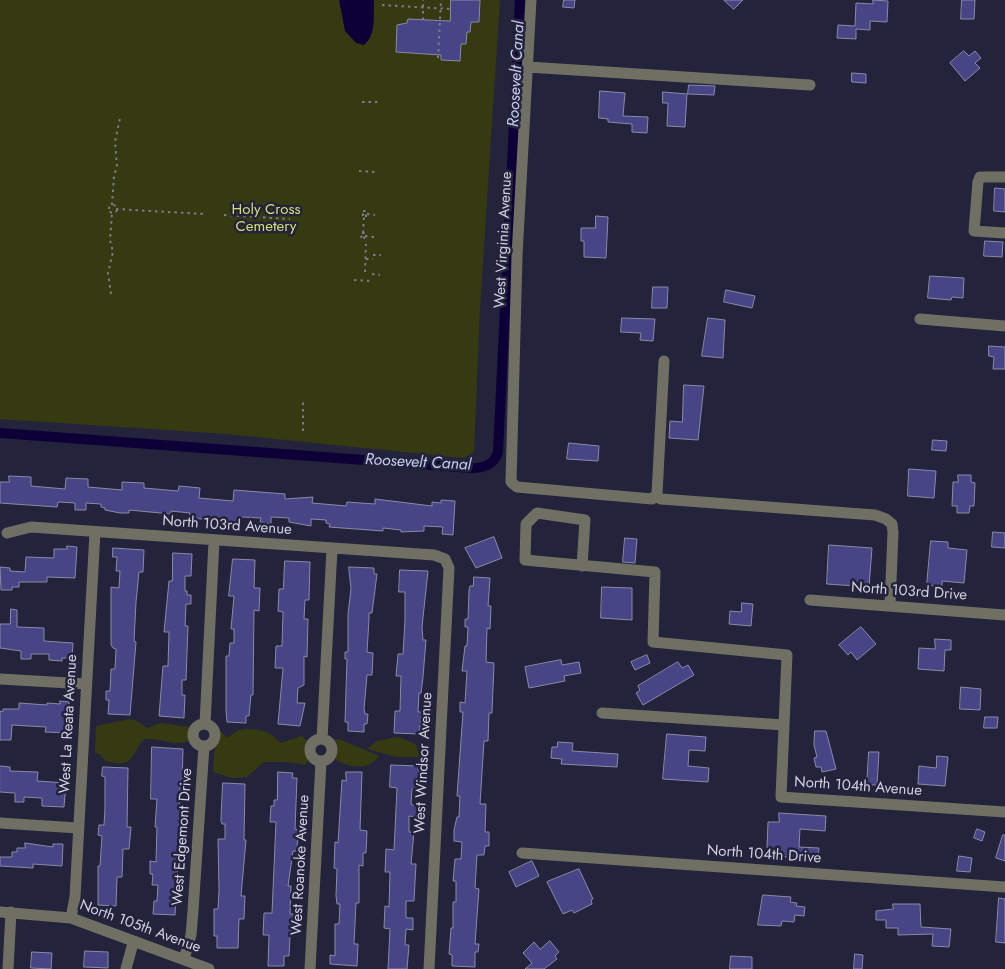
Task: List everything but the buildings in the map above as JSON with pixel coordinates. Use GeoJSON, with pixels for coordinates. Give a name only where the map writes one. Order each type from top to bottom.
{"type":"FeatureCollection","features":[{"type":"Feature","properties":{"kind":"street","name":"West Virginia Avenue"},"geometry":{"type":"LineString","coordinates":[[532,0],[517,256],[511,482],[517,487],[654,498]]}},
{"type":"Feature","properties":{"kind":"street"},"geometry":{"type":"LineString","coordinates":[[528,67],[810,85]]}},
{"type":"Feature","properties":{"kind":"street"},"geometry":{"type":"LineString","coordinates":[[1005,177],[980,177],[974,231],[1005,233]]}},
{"type":"Feature","properties":{"kind":"street"},"geometry":{"type":"LineString","coordinates":[[920,319],[1005,326]]}},
{"type":"Feature","properties":{"kind":"street"},"geometry":{"type":"LineString","coordinates":[[664,361],[657,494],[654,498],[875,515],[886,519],[892,524],[893,532],[890,606]]}},
{"type":"Feature","properties":{"kind":"street"},"geometry":{"type":"LineString","coordinates":[[537,513],[585,520],[582,566],[525,560],[526,524],[537,513]]}},
{"type":"Feature","properties":{"kind":"street","name":"North 103rd Avenue"},"geometry":{"type":"LineString","coordinates":[[8,533],[31,527],[434,555],[445,559]]}},
{"type":"Feature","properties":{"kind":"street","name":"West La Reata Avenue"},"geometry":{"type":"LineString","coordinates":[[71,918],[75,897],[95,532]]}},
{"type":"Feature","properties":{"kind":"street","name":"West Edgemont Drive"},"geometry":{"type":"LineString","coordinates":[[184,959],[191,935],[204,746],[213,742],[216,736],[214,729],[205,724],[214,540]]}},
{"type":"Feature","properties":{"kind":"street"},"geometry":{"type":"LineString","coordinates":[[322,739],[332,548]]}},
{"type":"Feature","properties":{"kind":"street","name":"West Windsor Avenue"},"geometry":{"type":"LineString","coordinates":[[429,969],[449,568],[445,559]]}},
{"type":"Feature","properties":{"kind":"street","name":"North 104th Avenue"},"geometry":{"type":"LineString","coordinates":[[582,566],[655,572],[653,642],[787,655],[781,798],[1005,812]]}},
{"type":"Feature","properties":{"kind":"street","name":"North 103rd Drive"},"geometry":{"type":"LineString","coordinates":[[810,600],[1005,615]]}},
{"type":"Feature","properties":{"kind":"street"},"geometry":{"type":"LineString","coordinates":[[0,679],[86,684]]}},
{"type":"Feature","properties":{"kind":"street"},"geometry":{"type":"LineString","coordinates":[[602,713],[784,725]]}},
{"type":"Feature","properties":{"kind":"street"},"geometry":{"type":"LineString","coordinates":[[322,739],[329,742],[333,749],[328,759],[321,762],[312,756],[310,750],[312,743],[322,739]]}},
{"type":"Feature","properties":{"kind":"street","name":"West Roanoke Avenue"},"geometry":{"type":"LineString","coordinates":[[310,969],[321,762]]}},
{"type":"Feature","properties":{"kind":"street"},"geometry":{"type":"LineString","coordinates":[[0,823],[78,828]]}},
{"type":"Feature","properties":{"kind":"street","name":"North 104th Drive"},"geometry":{"type":"LineString","coordinates":[[522,853],[1005,887]]}},
{"type":"Feature","properties":{"kind":"street"},"geometry":{"type":"LineString","coordinates":[[5,912],[8,969]]}},
{"type":"Feature","properties":{"kind":"street","name":"North 105th Avenue"},"geometry":{"type":"LineString","coordinates":[[5,912],[71,918],[209,969]]}},
{"type":"Feature","properties":{"kind":"street"},"geometry":{"type":"LineString","coordinates":[[126,969],[133,942]]}},
{"type":"Feature","properties":{"kind":"path"},"geometry":{"type":"LineString","coordinates":[[422,20],[423,0]]}},
{"type":"Feature","properties":{"kind":"path"},"geometry":{"type":"LineString","coordinates":[[438,58],[441,0]]}},
{"type":"Feature","properties":{"kind":"path"},"geometry":{"type":"LineString","coordinates":[[382,5],[450,9]]}},
{"type":"Feature","properties":{"kind":"path"},"geometry":{"type":"LineString","coordinates":[[362,102],[378,102]]}},
{"type":"Feature","properties":{"kind":"path"},"geometry":{"type":"LineString","coordinates":[[111,294],[108,273],[113,252],[110,240],[112,213],[109,209],[112,205],[114,176],[117,166],[116,142],[120,118]]}},
{"type":"Feature","properties":{"kind":"path"},"geometry":{"type":"LineString","coordinates":[[359,171],[376,172]]}},
{"type":"Feature","properties":{"kind":"path"},"geometry":{"type":"LineString","coordinates":[[112,205],[116,209],[203,214]]}},
{"type":"Feature","properties":{"kind":"path"},"geometry":{"type":"LineString","coordinates":[[112,213],[116,209]]}},
{"type":"Feature","properties":{"kind":"path"},"geometry":{"type":"LineString","coordinates":[[224,215],[290,219]]}},
{"type":"Feature","properties":{"kind":"path"},"geometry":{"type":"LineString","coordinates":[[374,215],[365,215],[364,235],[374,237]]}},
{"type":"Feature","properties":{"kind":"path"},"geometry":{"type":"LineString","coordinates":[[365,272],[366,244]]}},
{"type":"Feature","properties":{"kind":"path"},"geometry":{"type":"LineString","coordinates":[[373,255],[381,255]]}},
{"type":"Feature","properties":{"kind":"path"},"geometry":{"type":"LineString","coordinates":[[366,259],[373,259]]}},
{"type":"Feature","properties":{"kind":"path"},"geometry":{"type":"LineString","coordinates":[[372,274],[380,275]]}},
{"type":"Feature","properties":{"kind":"path"},"geometry":{"type":"LineString","coordinates":[[354,280],[372,281]]}},
{"type":"Feature","properties":{"kind":"path"},"geometry":{"type":"LineString","coordinates":[[303,402],[303,431]]}},
{"type":"Feature","properties":{"kind":"green space","name":"Holy Cross Cemetery"},"geometry":{"type":"Polygon","coordinates":[[[0,0],[500,0],[480,308],[474,452],[464,458],[226,434],[0,419],[0,0]]]}},
{"type":"Feature","properties":{"kind":"green space"},"geometry":{"type":"Polygon","coordinates":[[[130,719],[137,721],[147,728],[161,723],[189,727],[188,741],[177,743],[144,739],[127,762],[115,763],[105,761],[100,754],[95,753],[96,726],[130,719]]]}},
{"type":"Feature","properties":{"kind":"green space"},"geometry":{"type":"Polygon","coordinates":[[[246,729],[265,731],[273,735],[280,743],[302,736],[307,741],[305,754],[308,762],[305,765],[290,762],[264,762],[247,777],[232,778],[213,772],[214,753],[220,731],[227,738],[237,731],[246,729]]]}},
{"type":"Feature","properties":{"kind":"green space"},"geometry":{"type":"Polygon","coordinates":[[[398,737],[416,744],[420,757],[397,757],[367,749],[377,741],[398,737]]]}},
{"type":"Feature","properties":{"kind":"green space"},"geometry":{"type":"Polygon","coordinates":[[[339,739],[379,756],[375,761],[364,766],[352,766],[340,762],[335,759],[338,749],[335,740],[339,739]]]}},
{"type":"Feature","properties":{"kind":"shaded area"},"geometry":{"type":"Polygon","coordinates":[[[339,0],[374,0],[373,30],[364,45],[356,43],[345,31],[339,0]]]}},
{"type":"Feature","properties":{"kind":"waterway","name":"Roosevelt Canal"},"geometry":{"type":"LineString","coordinates":[[0,433],[472,468],[491,463],[498,452],[520,0]]}}]}
